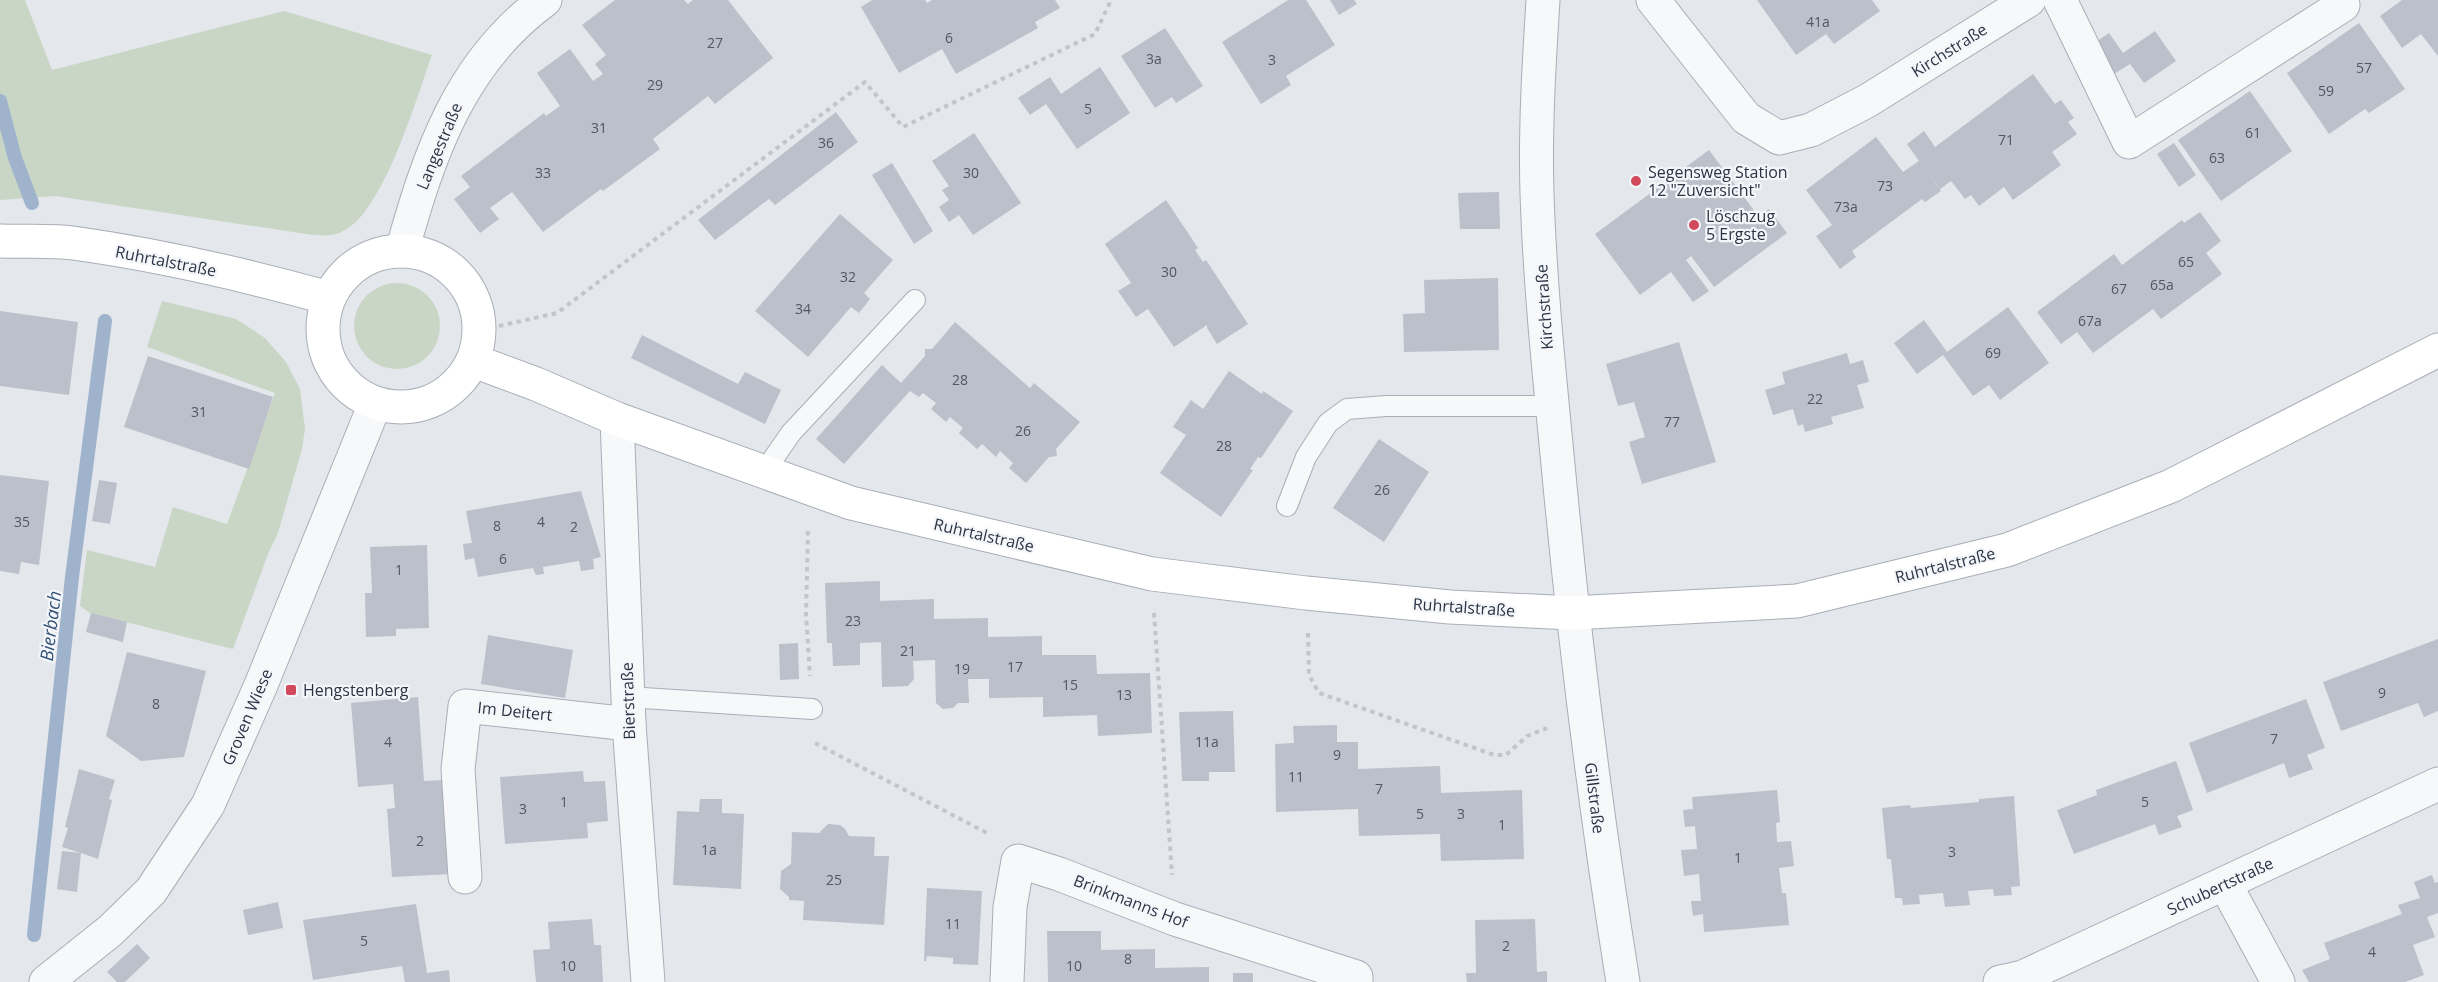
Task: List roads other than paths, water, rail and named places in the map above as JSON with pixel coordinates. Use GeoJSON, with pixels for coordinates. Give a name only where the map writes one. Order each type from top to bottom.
{"type":"FeatureCollection","features":[{"type":"Feature","properties":{"kind":"main road","name":"Ruhrtalstraße"},"geometry":{"type":"LineString","coordinates":[[0,241],[71,243],[158,258],[265,280],[329,298]]}},
{"type":"Feature","properties":{"kind":"main road"},"geometry":{"type":"LineString","coordinates":[[402,251],[432,257],[458,274],[475,300],[478,346],[450,391],[414,407],[375,404],[353,391],[336,373],[325,349],[323,323],[329,298],[341,279],[358,264],[379,254],[402,251]]}},
{"type":"Feature","properties":{"kind":"main road","name":"Ruhrtalstraße"},"geometry":{"type":"LineString","coordinates":[[478,346],[536,384],[617,419],[809,490],[852,503],[1152,574],[1306,593],[1450,607],[1572,613],[1797,601],[2007,550],[2171,486],[2438,350]]}},
{"type":"Feature","properties":{"kind":"street","name":"Langestraße"},"geometry":{"type":"LineString","coordinates":[[402,251],[421,182],[448,116],[480,65],[525,14],[545,0]]}},
{"type":"Feature","properties":{"kind":"street","name":"Kirchstraße"},"geometry":{"type":"LineString","coordinates":[[1543,0],[1537,85],[1537,192],[1542,304],[1572,613]]}},
{"type":"Feature","properties":{"kind":"street","name":"Kirchstraße"},"geometry":{"type":"LineString","coordinates":[[1653,0],[1746,118],[1779,138],[1811,130],[1868,101],[2029,0]]}},
{"type":"Feature","properties":{"kind":"street"},"geometry":{"type":"LineString","coordinates":[[2060,0],[2129,142],[2343,5]]}},
{"type":"Feature","properties":{"kind":"street","name":"Groven Wiese"},"geometry":{"type":"LineString","coordinates":[[46,982],[110,932],[151,891],[208,805],[261,686],[375,404]]}},
{"type":"Feature","properties":{"kind":"street","name":"Bierstraße"},"geometry":{"type":"LineString","coordinates":[[617,419],[629,711],[648,982]]}},
{"type":"Feature","properties":{"kind":"street","name":"Gillstraße"},"geometry":{"type":"LineString","coordinates":[[1572,613],[1600,841],[1623,982]]}},
{"type":"Feature","properties":{"kind":"street","name":"Im Deitert"},"geometry":{"type":"LineString","coordinates":[[465,877],[458,769],[465,706],[629,711]]}},
{"type":"Feature","properties":{"kind":"street","name":"Schubertstraße"},"geometry":{"type":"LineString","coordinates":[[2000,982],[2023,977],[2438,784]]}},
{"type":"Feature","properties":{"kind":"street","name":"Brinkmanns Hof"},"geometry":{"type":"LineString","coordinates":[[1007,982],[1010,908],[1018,861],[1059,874],[1175,920],[1356,977],[1356,982]]}},
{"type":"Feature","properties":{"kind":"street"},"geometry":{"type":"LineString","coordinates":[[2225,884],[2278,982]]}},
{"type":"Feature","properties":{"kind":"lane"},"geometry":{"type":"LineString","coordinates":[[764,472],[790,433],[915,300]]}},
{"type":"Feature","properties":{"kind":"lane"},"geometry":{"type":"LineString","coordinates":[[1287,506],[1306,457],[1328,423],[1347,409],[1386,406],[1552,406]]}},
{"type":"Feature","properties":{"kind":"lane"},"geometry":{"type":"LineString","coordinates":[[629,711],[812,710]]}},
{"type":"Feature","properties":{"kind":"waterway","name":"Bierbach"},"geometry":{"type":"LineString","coordinates":[[0,101],[15,158],[32,203]]}},
{"type":"Feature","properties":{"kind":"waterway","name":"Bierbach"},"geometry":{"type":"LineString","coordinates":[[34,935],[72,577],[105,321]]}},
{"type":"Feature","properties":{"kind":"place","name":"Segensweg Station 12 \"Zuversicht\""},"geometry":{"type":"Point","coordinates":[1636,181]}},
{"type":"Feature","properties":{"kind":"place","name":"Löschzug 5 Ergste"},"geometry":{"type":"Point","coordinates":[1694,225]}},
{"type":"Feature","properties":{"kind":"place","name":"Hengstenberg"},"geometry":{"type":"Point","coordinates":[291,690]}}]}
